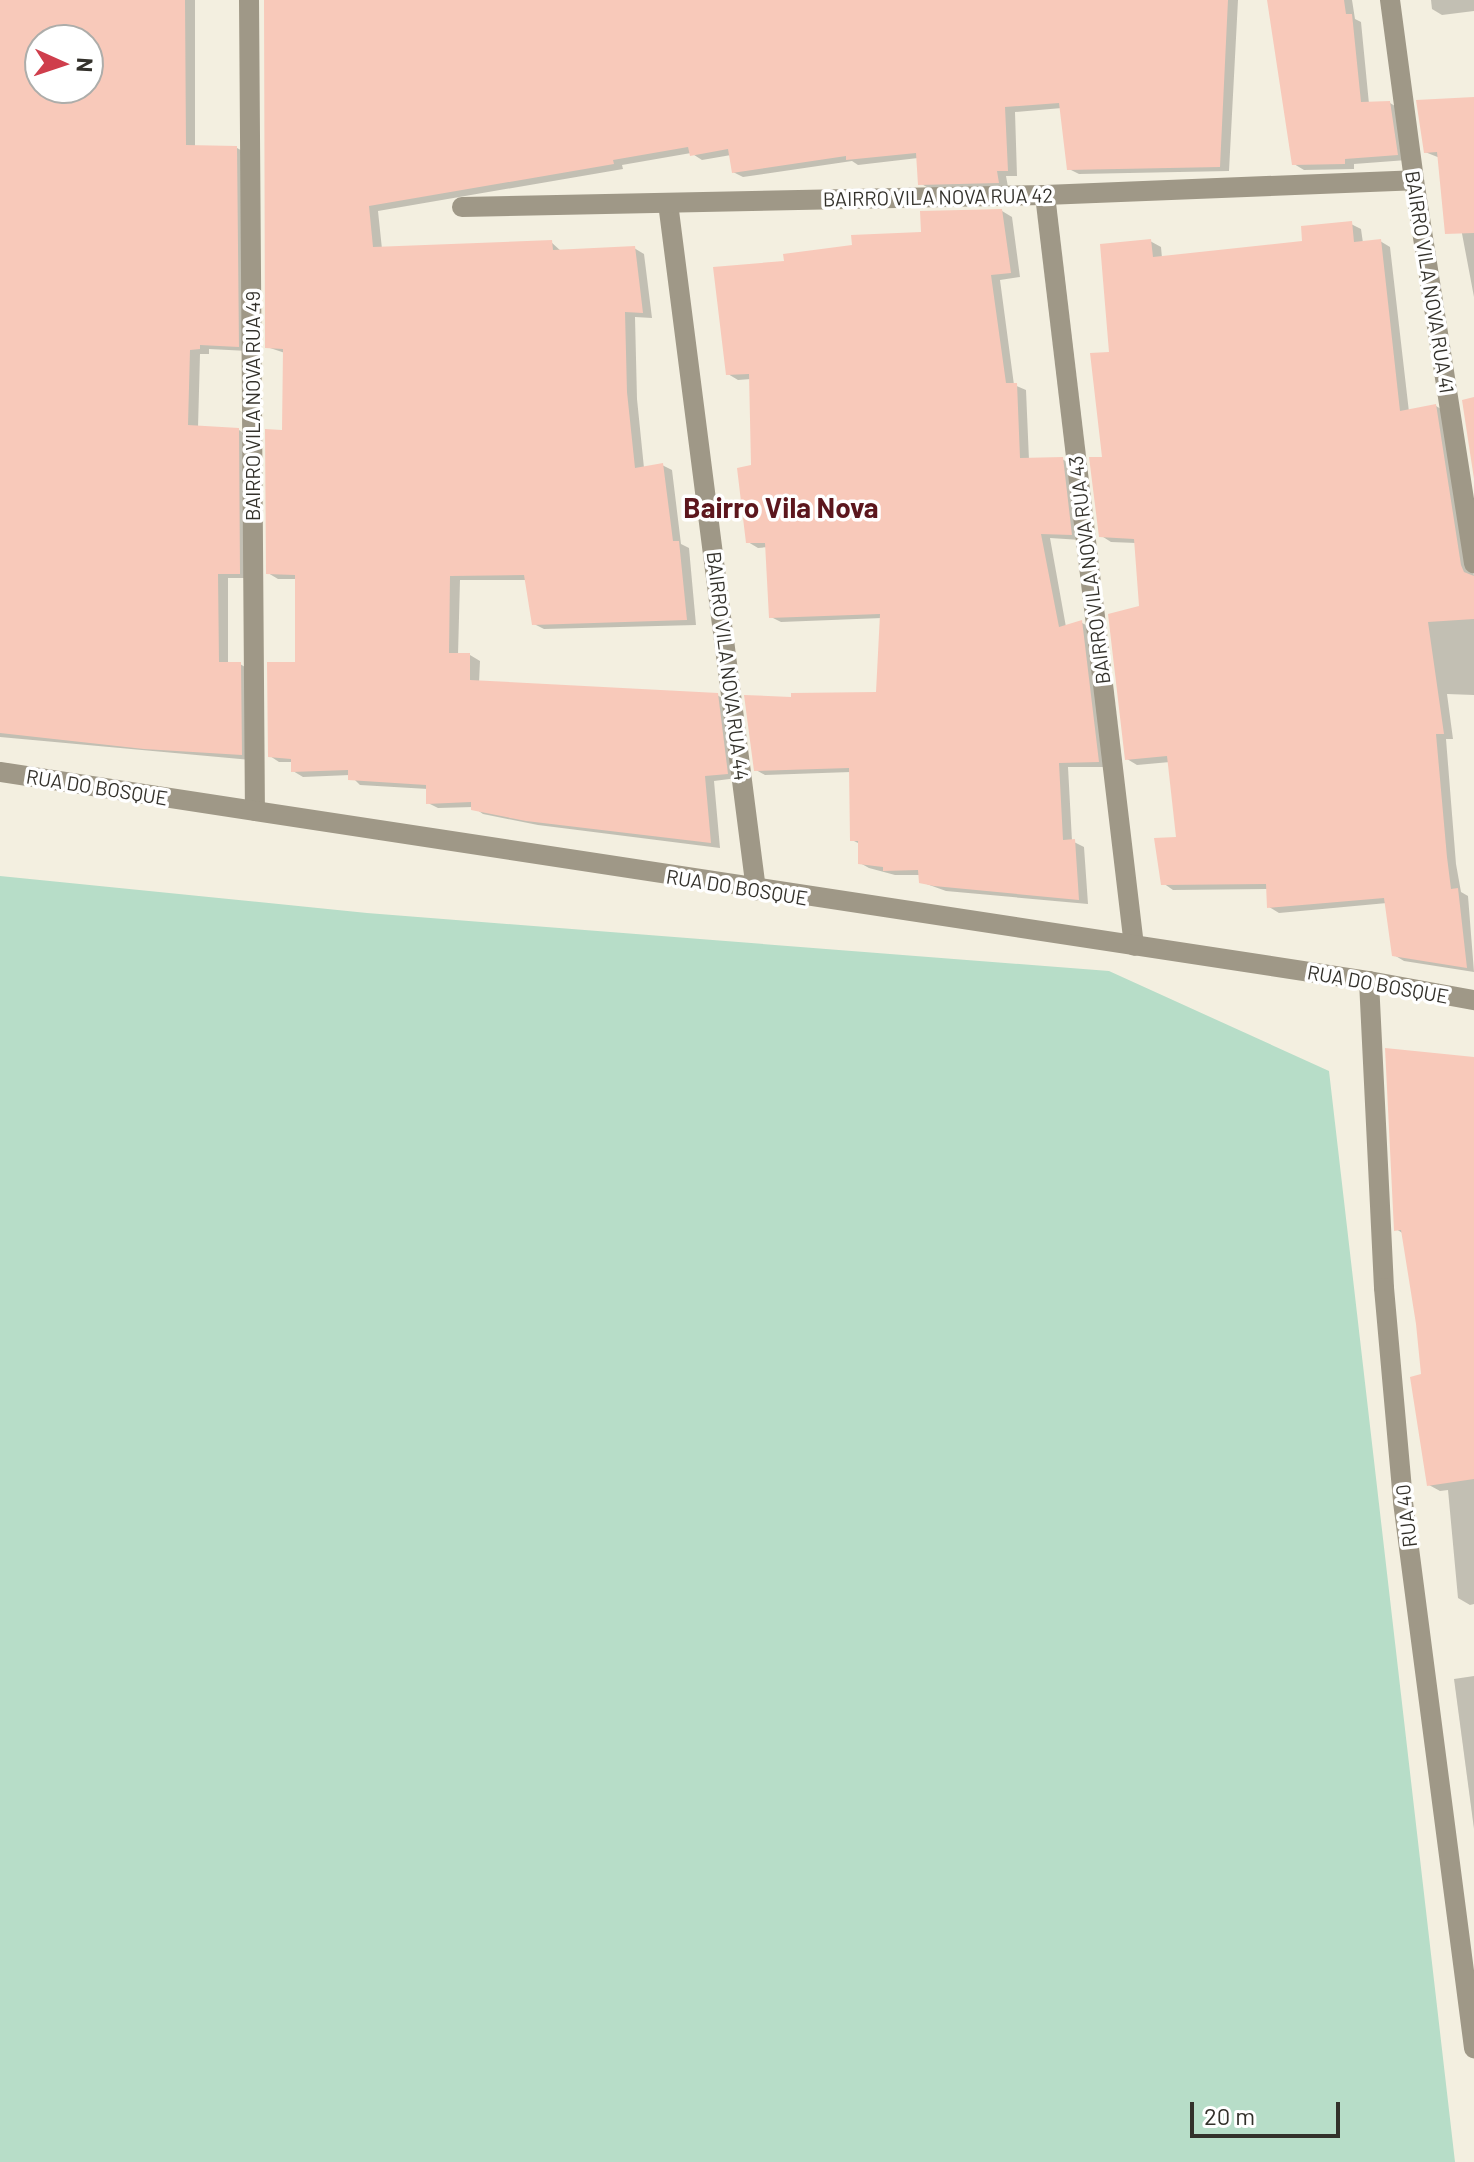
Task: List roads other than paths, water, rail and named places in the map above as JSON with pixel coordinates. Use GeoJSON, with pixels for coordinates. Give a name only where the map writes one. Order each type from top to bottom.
{"type":"FeatureCollection","features":[{"type":"Feature","properties":{"kind":"street","name":"BAIRRO VILA NOVA RUA 49"},"geometry":{"type":"LineString","coordinates":[[249,0],[255,811]]}},
{"type":"Feature","properties":{"kind":"street","name":"BAIRRO VILA NOVA RUA 41"},"geometry":{"type":"LineString","coordinates":[[1390,0],[1414,180],[1474,563]]}},
{"type":"Feature","properties":{"kind":"street","name":"BAIRRO VILA NOVA RUA 42"},"geometry":{"type":"LineString","coordinates":[[462,207],[1045,195],[1414,180]]}},
{"type":"Feature","properties":{"kind":"street","name":"BAIRRO VILA NOVA RUA 43"},"geometry":{"type":"LineString","coordinates":[[1045,195],[1134,946]]}},
{"type":"Feature","properties":{"kind":"street","name":"BAIRRO VILA NOVA RUA 44"},"geometry":{"type":"LineString","coordinates":[[668,203],[756,890]]}},
{"type":"Feature","properties":{"kind":"street","name":"RUA DO BOSQUE"},"geometry":{"type":"LineString","coordinates":[[0,772],[756,890],[1369,981],[1474,1000]]}},
{"type":"Feature","properties":{"kind":"street","name":"RUA 40"},"geometry":{"type":"LineString","coordinates":[[1369,981],[1384,1288],[1403,1502],[1474,2048]]}},
{"type":"Feature","properties":{"kind":"district","name":"Bairro Vila Nova"},"geometry":{"type":"Point","coordinates":[781,507]}}]}
